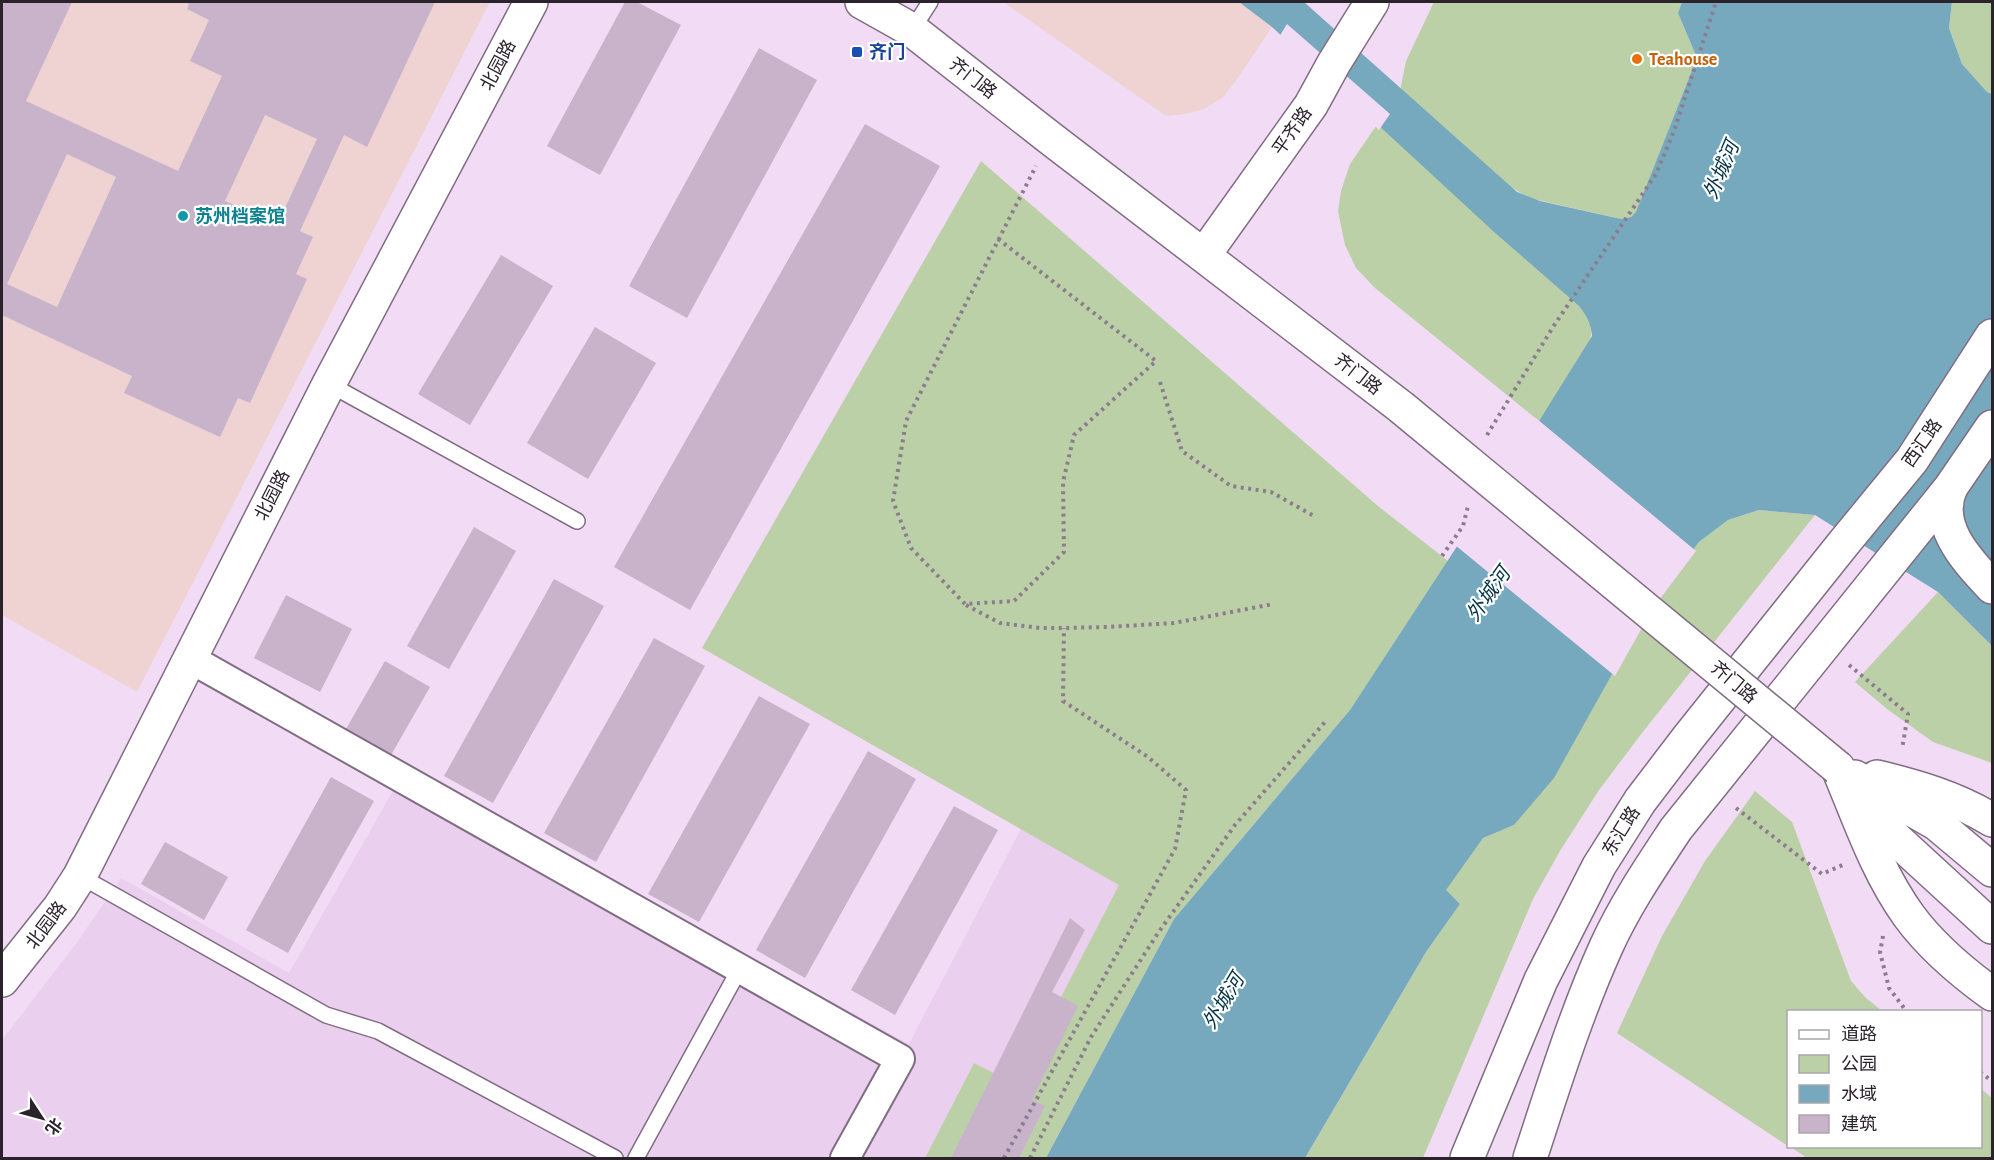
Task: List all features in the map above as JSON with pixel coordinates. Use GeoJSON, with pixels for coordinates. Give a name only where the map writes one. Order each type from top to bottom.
{"type":"FeatureCollection","features":[{"type":"Feature","properties":{"kind":"main road","name":"北园路"},"geometry":{"type":"LineString","coordinates":[[2,981],[60,907],[80,876],[329,384],[531,2]]}},
{"type":"Feature","properties":{"kind":"main road","name":"齐门路"},"geometry":{"type":"LineString","coordinates":[[862,2],[912,30],[1401,406],[1838,768],[1937,824],[1992,870]]}},
{"type":"Feature","properties":{"kind":"main road","name":"平齐路"},"geometry":{"type":"LineString","coordinates":[[1204,255],[1311,105],[1371,2]]}},
{"type":"Feature","properties":{"kind":"main road","name":"西汇路"},"geometry":{"type":"LineString","coordinates":[[1843,544],[1912,460],[1992,336]]}},
{"type":"Feature","properties":{"kind":"main road"},"geometry":{"type":"LineString","coordinates":[[1530,1158],[1581,1007],[1607,945],[1636,890],[1677,829],[1709,787],[1952,488],[1992,427]]}},
{"type":"Feature","properties":{"kind":"main road"},"geometry":{"type":"LineString","coordinates":[[1952,488],[1946,502],[1948,524],[1963,554],[1992,587]]}},
{"type":"Feature","properties":{"kind":"main road","name":"东汇路"},"geometry":{"type":"LineString","coordinates":[[1467,1158],[1541,980],[1599,866],[1640,801],[1843,544]]}},
{"type":"Feature","properties":{"kind":"main road","name":"齐门路"},"geometry":{"type":"LineString","coordinates":[[1838,768],[1896,839],[1992,927]]}},
{"type":"Feature","properties":{"kind":"main road"},"geometry":{"type":"LineString","coordinates":[[1838,768],[1933,791],[1974,809],[1992,820]]}},
{"type":"Feature","properties":{"kind":"main road"},"geometry":{"type":"LineString","coordinates":[[1838,768],[1873,851],[1892,889],[1910,917],[1943,953],[1992,994]]}},
{"type":"Feature","properties":{"kind":"street"},"geometry":{"type":"LineString","coordinates":[[189,658],[900,1059],[845,1158]]}},
{"type":"Feature","properties":{"kind":"lane"},"geometry":{"type":"LineString","coordinates":[[912,30],[930,2]]}},
{"type":"Feature","properties":{"kind":"lane"},"geometry":{"type":"LineString","coordinates":[[329,384],[577,521]]}},
{"type":"Feature","properties":{"kind":"lane"},"geometry":{"type":"LineString","coordinates":[[80,876],[326,1015],[378,1031],[615,1158]]}},
{"type":"Feature","properties":{"kind":"lane"},"geometry":{"type":"LineString","coordinates":[[636,1158],[739,970]]}},
{"type":"Feature","properties":{"kind":"path"},"geometry":{"type":"LineString","coordinates":[[1485,438],[1553,327],[1656,174],[1674,131],[1716,2]]}},
{"type":"Feature","properties":{"kind":"path"},"geometry":{"type":"LineString","coordinates":[[1050,138],[906,421],[893,501],[910,548],[965,604],[1000,624],[1064,628],[1174,623],[1273,604]]}},
{"type":"Feature","properties":{"kind":"path"},"geometry":{"type":"LineString","coordinates":[[965,604],[1014,601],[1064,552],[1063,482],[1074,435],[1156,361],[998,239]]}},
{"type":"Feature","properties":{"kind":"path"},"geometry":{"type":"LineString","coordinates":[[1160,382],[1182,452],[1231,486],[1271,492],[1314,516]]}},
{"type":"Feature","properties":{"kind":"path"},"geometry":{"type":"LineString","coordinates":[[1442,556],[1463,526],[1468,504]]}},
{"type":"Feature","properties":{"kind":"path"},"geometry":{"type":"LineString","coordinates":[[1004,1158],[1175,849],[1186,790],[1149,757],[1063,701],[1064,628]]}},
{"type":"Feature","properties":{"kind":"path"},"geometry":{"type":"LineString","coordinates":[[1825,645],[1908,714]]}},
{"type":"Feature","properties":{"kind":"path"},"geometry":{"type":"LineString","coordinates":[[1030,1158],[1091,1037],[1158,933],[1235,825],[1325,722]]}},
{"type":"Feature","properties":{"kind":"path"},"geometry":{"type":"LineString","coordinates":[[1709,787],[1822,874]]}},
{"type":"Feature","properties":{"kind":"path"},"geometry":{"type":"LineString","coordinates":[[1892,889],[1880,952],[1889,988],[1906,1010]]}},
{"type":"Feature","properties":{"kind":"shaded area"},"geometry":{"type":"Polygon","coordinates":[[[2,2],[490,2],[137,692],[2,615],[2,2]]]}},
{"type":"Feature","properties":{"kind":"shaded area"},"geometry":{"type":"Polygon","coordinates":[[[1003,2],[1239,2],[1272,27],[1222,98],[1204,109],[1166,116],[1003,2]]]}},
{"type":"Feature","properties":{"kind":"shaded area"},"geometry":{"type":"Polygon","coordinates":[[[406,768],[909,1044],[1021,829],[1120,885],[1016,1084],[974,1063],[925,1158],[2,1158],[2,1040],[78,941],[121,878],[289,973],[406,768]]]}},
{"type":"Feature","properties":{"kind":"green space"},"geometry":{"type":"Polygon","coordinates":[[[1434,2],[1682,2],[1678,13],[1697,58],[1636,213],[1631,217],[1621,219],[1529,198],[1509,186],[1586,315],[1591,329],[1588,345],[1539,421],[1375,288],[1356,268],[1345,245],[1338,211],[1341,191],[1350,164],[1400,91],[1406,61],[1434,2]]]}},
{"type":"Feature","properties":{"kind":"green space"},"geometry":{"type":"Polygon","coordinates":[[[1952,2],[1992,2],[1992,94],[1987,92],[1962,64],[1949,28],[1952,2]]]}},
{"type":"Feature","properties":{"kind":"green space"},"geometry":{"type":"Polygon","coordinates":[[[981,161],[1378,506],[1448,561],[1350,710],[1174,919],[1046,1158],[925,1158],[974,1063],[1016,1084],[1119,885],[702,648],[981,161]]]}},
{"type":"Feature","properties":{"kind":"green space"},"geometry":{"type":"Polygon","coordinates":[[[1759,510],[1815,515],[1642,733],[1599,790],[1560,851],[1533,899],[1423,1158],[1305,1158],[1426,952],[1460,904],[1445,890],[1483,838],[1514,825],[1650,606],[1699,542],[1728,520],[1759,510]]]}},
{"type":"Feature","properties":{"kind":"green space"},"geometry":{"type":"Polygon","coordinates":[[[1938,592],[1992,646],[1992,763],[1933,742],[1887,709],[1855,682],[1938,592]]]}},
{"type":"Feature","properties":{"kind":"green space"},"geometry":{"type":"Polygon","coordinates":[[[1755,791],[1792,822],[1851,981],[1881,1010],[1787,1010],[1787,1145],[1617,1033],[1662,936],[1705,861],[1755,791]]]}},
{"type":"Feature","properties":{"kind":"green space"},"geometry":{"type":"Polygon","coordinates":[[[1982,1090],[1992,1098],[1992,1158],[1807,1158],[1792,1148],[1982,1148],[1982,1090]]]}},
{"type":"Feature","properties":{"kind":"water","name":"外城河"},"geometry":{"type":"Polygon","coordinates":[[[1239,2],[1304,2],[1517,192],[1540,201],[1621,219],[1631,217],[1636,212],[1697,58],[1678,13],[1682,2],[1952,2],[1949,28],[1962,64],[1987,92],[1992,94],[1992,646],[1938,592],[1815,515],[1759,510],[1728,520],[1699,542],[1650,606],[1554,778],[1514,825],[1483,838],[1446,890],[1460,904],[1426,952],[1305,1158],[1046,1158],[1174,919],[1350,710],[1592,336],[1588,320],[1579,306],[1493,231],[1272,27],[1239,2]]]}},
{"type":"Feature","properties":{"kind":"pier"},"geometry":{"type":"Polygon","coordinates":[[[1287,24],[1390,114],[1379,130],[1279,37],[1287,24]]]}},
{"type":"Feature","properties":{"kind":"pier"},"geometry":{"type":"Polygon","coordinates":[[[1537,419],[1696,551],[1653,608],[1615,676],[1455,545],[1537,419]]]}},
{"type":"Feature","properties":{"kind":"building","name":"苏州档案馆"},"geometry":{"type":"Polygon","coordinates":[[[2,2],[72,2],[26,101],[178,171],[222,76],[190,61],[209,20],[187,9],[189,4],[184,2],[435,2],[367,147],[344,135],[300,231],[313,237],[296,274],[307,279],[250,403],[238,398],[220,437],[124,393],[132,376],[2,315],[2,2]],[[265,115],[225,201],[246,210],[248,207],[279,221],[317,139],[265,115]],[[67,154],[7,284],[57,307],[116,177],[67,154]]]}},
{"type":"Feature","properties":{"kind":"building"},"geometry":{"type":"Polygon","coordinates":[[[625,2],[637,2],[681,25],[600,175],[547,146],[625,2]]]}},
{"type":"Feature","properties":{"kind":"building"},"geometry":{"type":"Polygon","coordinates":[[[759,48],[817,80],[687,318],[629,286],[759,48]]]}},
{"type":"Feature","properties":{"kind":"building"},"geometry":{"type":"Polygon","coordinates":[[[865,124],[940,166],[690,610],[614,567],[865,124]]]}},
{"type":"Feature","properties":{"kind":"building"},"geometry":{"type":"Polygon","coordinates":[[[501,255],[553,286],[470,425],[418,394],[501,255]]]}},
{"type":"Feature","properties":{"kind":"building"},"geometry":{"type":"Polygon","coordinates":[[[595,327],[656,363],[588,479],[527,443],[595,327]]]}},
{"type":"Feature","properties":{"kind":"building"},"geometry":{"type":"Polygon","coordinates":[[[474,527],[516,551],[449,669],[407,646],[474,527]]]}},
{"type":"Feature","properties":{"kind":"building"},"geometry":{"type":"Polygon","coordinates":[[[554,579],[604,606],[493,803],[444,776],[554,579]]]}},
{"type":"Feature","properties":{"kind":"building"},"geometry":{"type":"Polygon","coordinates":[[[286,595],[352,629],[320,692],[254,658],[286,595]]]}},
{"type":"Feature","properties":{"kind":"building"},"geometry":{"type":"Polygon","coordinates":[[[654,638],[705,666],[596,862],[544,833],[654,638]]]}},
{"type":"Feature","properties":{"kind":"building"},"geometry":{"type":"Polygon","coordinates":[[[385,661],[430,687],[387,762],[342,736],[385,661]]]}},
{"type":"Feature","properties":{"kind":"building"},"geometry":{"type":"Polygon","coordinates":[[[759,696],[810,724],[699,922],[648,894],[759,696]]]}},
{"type":"Feature","properties":{"kind":"building"},"geometry":{"type":"Polygon","coordinates":[[[868,751],[916,779],[805,978],[756,950],[868,751]]]}},
{"type":"Feature","properties":{"kind":"building"},"geometry":{"type":"Polygon","coordinates":[[[331,777],[374,801],[288,953],[246,930],[331,777]]]}},
{"type":"Feature","properties":{"kind":"building"},"geometry":{"type":"Polygon","coordinates":[[[954,806],[998,830],[895,1015],[851,990],[954,806]]]}},
{"type":"Feature","properties":{"kind":"building"},"geometry":{"type":"Polygon","coordinates":[[[165,842],[228,877],[204,920],[141,884],[165,842]]]}},
{"type":"Feature","properties":{"kind":"building"},"geometry":{"type":"Polygon","coordinates":[[[1070,918],[1085,930],[1052,992],[1078,1006],[1032,1100],[1045,1106],[1019,1158],[1006,1155],[1005,1158],[951,1158],[1070,918]]]}},
{"type":"Feature","properties":{"kind":"place","name":"齐门"},"geometry":{"type":"Point","coordinates":[857,52]}},
{"type":"Feature","properties":{"kind":"place","name":"Teahouse"},"geometry":{"type":"Point","coordinates":[1637,59]}},
{"type":"Feature","properties":{"kind":"place","name":"苏州档案馆"},"geometry":{"type":"Point","coordinates":[183,216]}}]}
